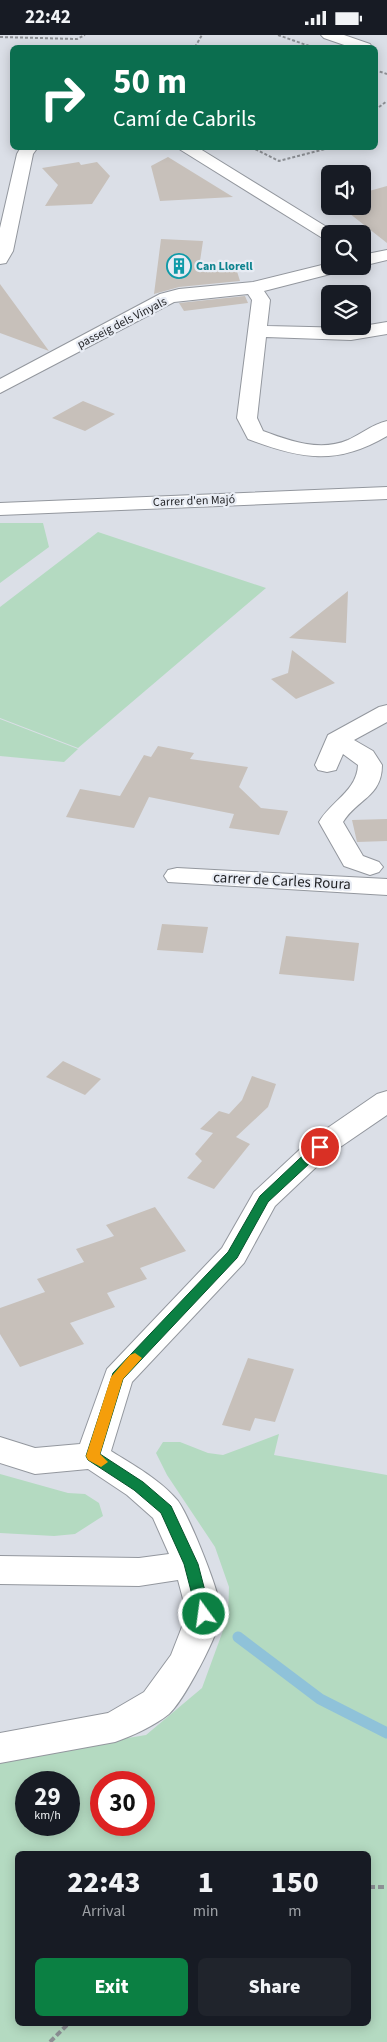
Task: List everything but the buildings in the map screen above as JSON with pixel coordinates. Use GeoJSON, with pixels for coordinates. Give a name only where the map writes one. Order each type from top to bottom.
{"type":"FeatureCollection","features":[{"type":"Feature","properties":{"kind":"street"},"geometry":{"type":"LineString","coordinates":[[329,35],[350,38],[361,45]]}},
{"type":"Feature","properties":{"kind":"street"},"geometry":{"type":"LineString","coordinates":[[0,259],[4,251],[25,154],[28,150]]}},
{"type":"Feature","properties":{"kind":"street"},"geometry":{"type":"LineString","coordinates":[[189,150],[321,230]]}},
{"type":"Feature","properties":{"kind":"street","name":"passeig dels Vinyals"},"geometry":{"type":"LineString","coordinates":[[0,387],[167,298],[179,295],[253,288],[321,271]]}},
{"type":"Feature","properties":{"kind":"street"},"geometry":{"type":"LineString","coordinates":[[253,288],[261,300],[247,417],[255,435],[288,448],[320,452],[350,448],[387,427]]}},
{"type":"Feature","properties":{"kind":"street"},"geometry":{"type":"LineString","coordinates":[[257,331],[351,334],[387,328]]}},
{"type":"Feature","properties":{"kind":"street","name":"Carrer d'en Majó"},"geometry":{"type":"LineString","coordinates":[[0,509],[387,493]]}},
{"type":"Feature","properties":{"kind":"street"},"geometry":{"type":"LineString","coordinates":[[327,765],[336,740],[387,713]]}},
{"type":"Feature","properties":{"kind":"street"},"geometry":{"type":"LineString","coordinates":[[336,740],[364,756],[370,765],[369,781],[361,791],[336,812],[331,822],[352,861],[370,867]]}},
{"type":"Feature","properties":{"kind":"street","name":"carrer de Carles Roura"},"geometry":{"type":"LineString","coordinates":[[177,876],[387,887]]}},
{"type":"Feature","properties":{"kind":"street"},"geometry":{"type":"LineString","coordinates":[[93,1456],[118,1377],[233,1255],[264,1199],[320,1147],[387,1101]]}},
{"type":"Feature","properties":{"kind":"street"},"geometry":{"type":"LineString","coordinates":[[0,1450],[35,1461],[93,1456],[139,1486],[166,1509],[191,1564],[204,1614],[186,1662],[157,1703],[115,1727],[0,1748]]}},
{"type":"Feature","properties":{"kind":"street"},"geometry":{"type":"LineString","coordinates":[[0,1570],[139,1572],[191,1564]]}},
{"type":"Feature","properties":{"kind":"path"},"geometry":{"type":"LineString","coordinates":[[0,37],[77,39],[85,35]]}},
{"type":"Feature","properties":{"kind":"path"},"geometry":{"type":"LineString","coordinates":[[278,35],[308,45]]}},
{"type":"Feature","properties":{"kind":"path"},"geometry":{"type":"LineString","coordinates":[[257,150],[279,161],[321,150]]}},
{"type":"Feature","properties":{"kind":"path"},"geometry":{"type":"LineString","coordinates":[[371,1887],[387,1887]]}},
{"type":"Feature","properties":{"kind":"path"},"geometry":{"type":"LineString","coordinates":[[50,2042],[66,2026]]}},
{"type":"Feature","properties":{"kind":"green space"},"geometry":{"type":"Polygon","coordinates":[[[0,523],[43,523],[49,547],[0,583],[0,523]]]}},
{"type":"Feature","properties":{"kind":"green space"},"geometry":{"type":"Polygon","coordinates":[[[98,532],[266,588],[78,748],[0,718],[0,607],[98,532]]]}},
{"type":"Feature","properties":{"kind":"green space"},"geometry":{"type":"Polygon","coordinates":[[[0,719],[78,749],[64,762],[0,756],[0,719]]]}},
{"type":"Feature","properties":{"kind":"green space"},"geometry":{"type":"Polygon","coordinates":[[[279,1434],[274,1455],[387,1475],[387,2042],[0,2042],[0,1759],[146,1735],[202,1688],[228,1617],[229,1587],[215,1547],[167,1475],[156,1453],[163,1442],[180,1442],[208,1453],[223,1455],[279,1434]]]}},
{"type":"Feature","properties":{"kind":"green space"},"geometry":{"type":"Polygon","coordinates":[[[0,1474],[68,1493],[85,1494],[99,1503],[103,1516],[75,1534],[54,1536],[0,1533],[0,1474]]]}},
{"type":"Feature","properties":{"kind":"waterway"},"geometry":{"type":"LineString","coordinates":[[238,1637],[320,1699],[387,1733]]}},
{"type":"Feature","properties":{"kind":"slow traffic"},"geometry":{"type":"LineString","coordinates":[[101,1462],[93,1456],[118,1377],[135,1358]]}},
{"type":"Feature","properties":{"kind":"place","name":"Can Llorell"},"geometry":{"type":"Point","coordinates":[179,266]}},
{"type":"Feature","properties":{"kind":"route"},"geometry":{"type":"LineString","coordinates":[[204,1614],[191,1564],[166,1509],[139,1486],[93,1456],[118,1377],[233,1255],[264,1199],[320,1147]]}}]}
